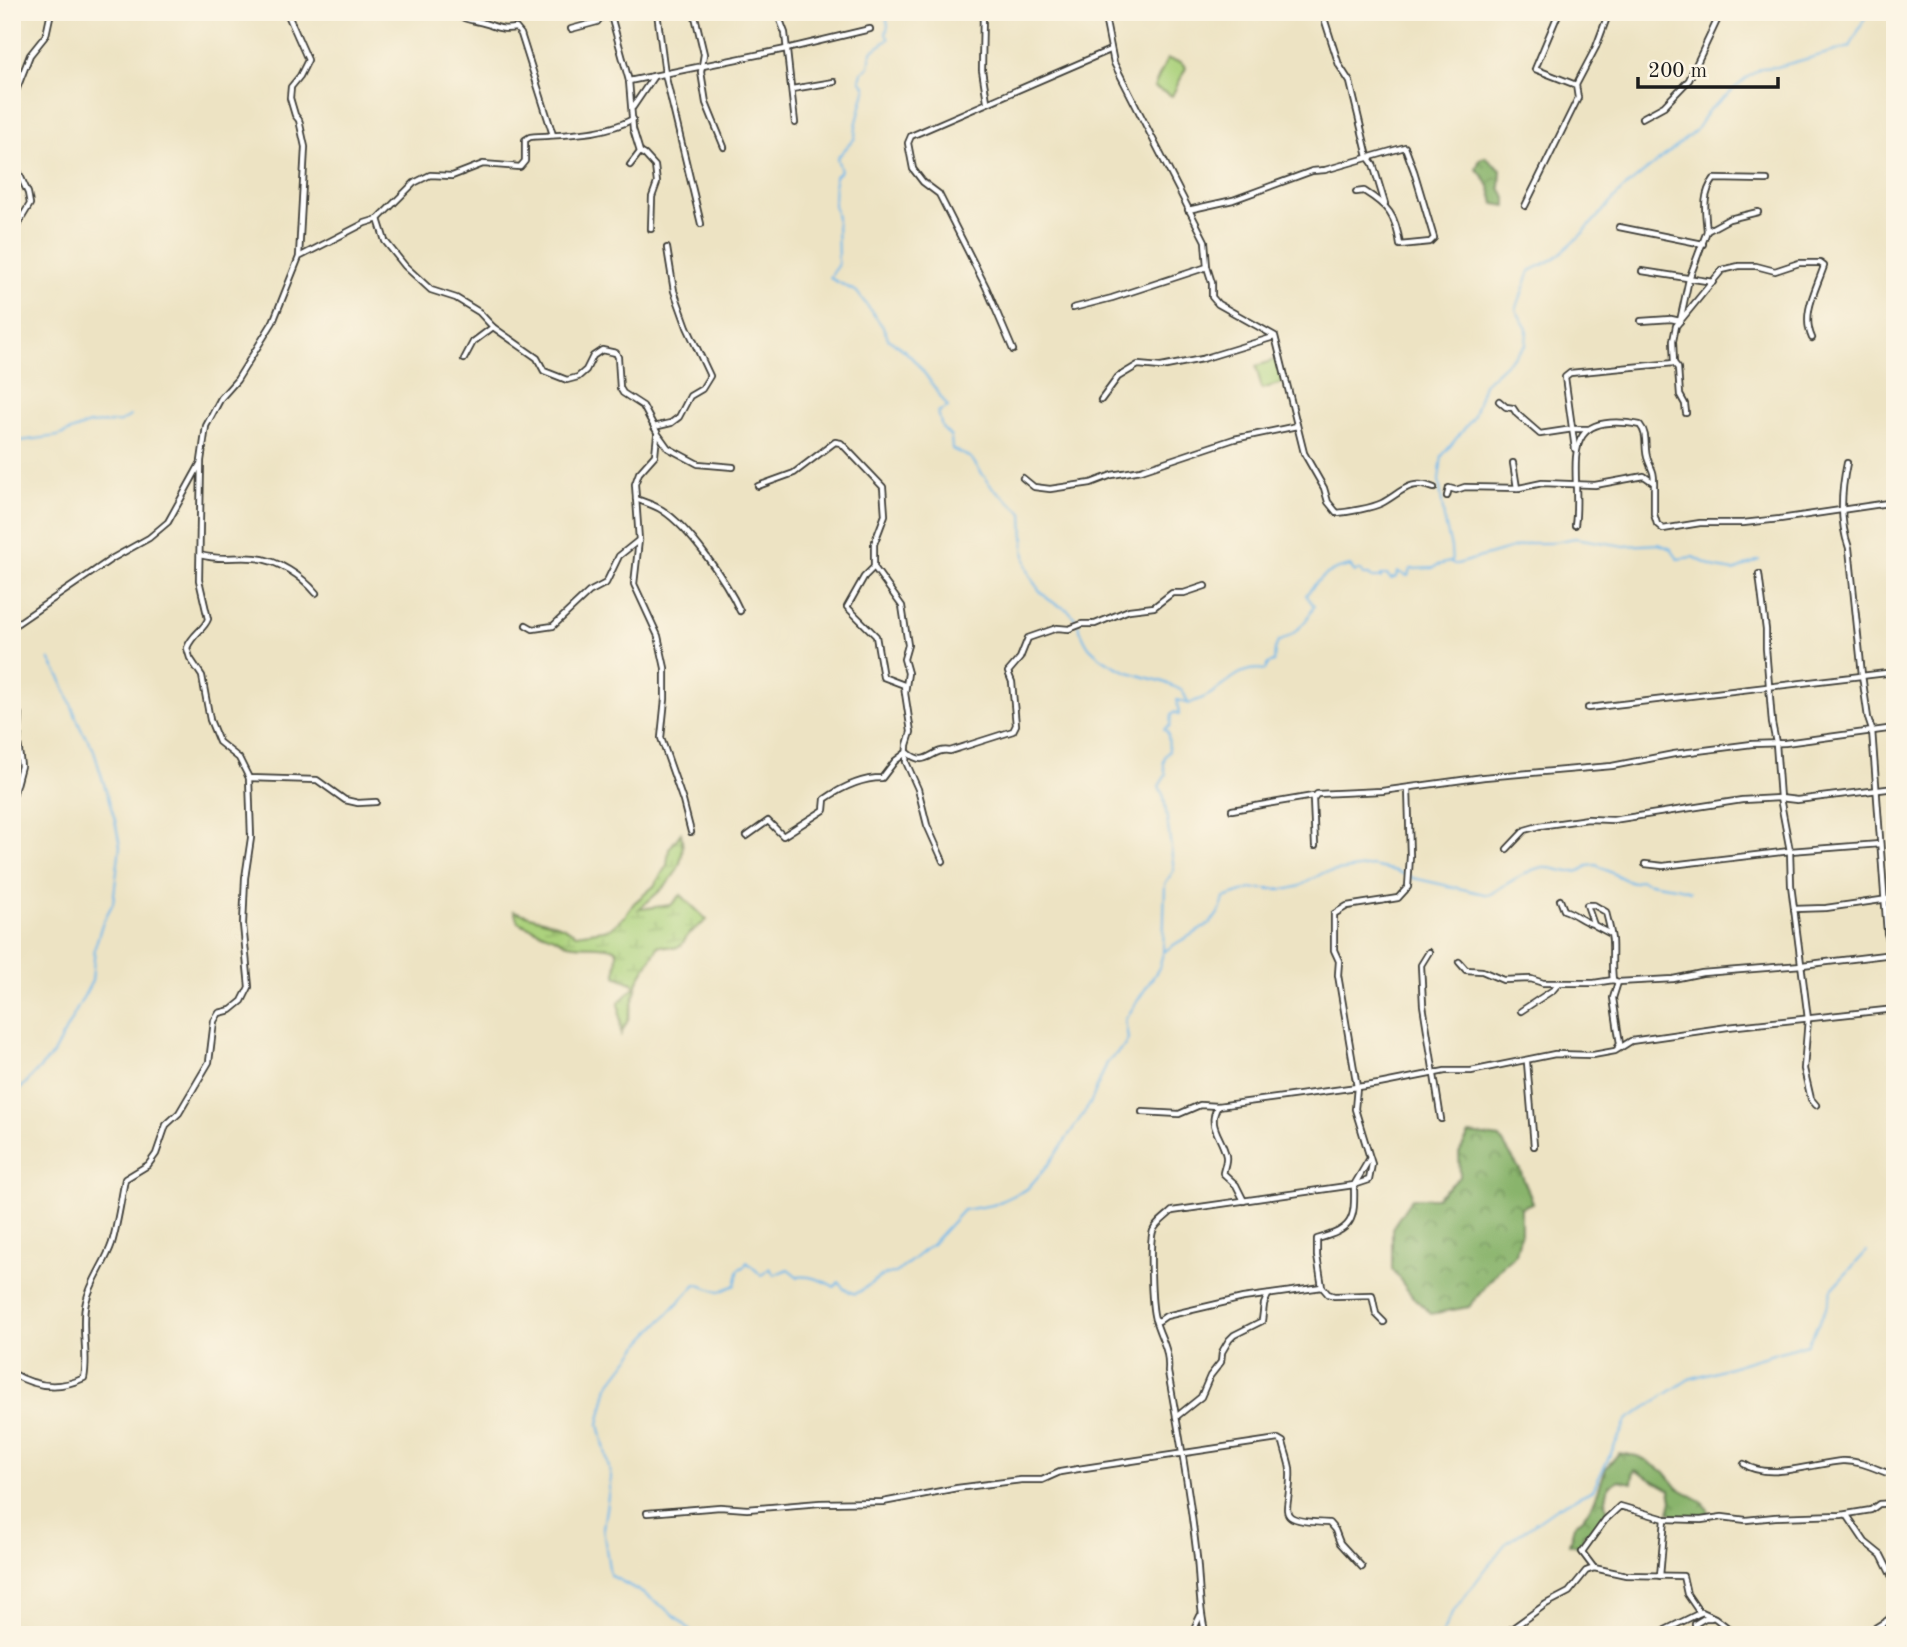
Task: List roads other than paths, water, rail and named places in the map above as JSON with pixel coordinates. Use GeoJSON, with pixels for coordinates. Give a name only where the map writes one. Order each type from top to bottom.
{"type":"FeatureCollection","features":[{"type":"Feature","properties":{"kind":"street"},"geometry":{"type":"LineString","coordinates":[[12,101],[30,55],[46,35],[51,12]]}},
{"type":"Feature","properties":{"kind":"street"},"geometry":{"type":"LineString","coordinates":[[12,1373],[39,1385],[59,1386],[84,1378],[87,1363],[84,1341],[86,1301],[93,1279],[111,1244],[125,1179],[148,1165],[156,1154],[166,1125],[179,1113],[209,1062],[214,1021],[219,1013],[230,1010],[242,1001],[249,987],[243,924],[245,878],[251,838],[249,778],[239,758],[219,742],[210,720],[202,676],[187,648],[195,632],[205,626],[208,619],[199,580],[201,461],[206,426],[221,398],[237,380],[273,322],[299,257],[304,147],[299,120],[290,98],[291,87],[308,60],[288,15],[291,12]]}},
{"type":"Feature","properties":{"kind":"street"},"geometry":{"type":"LineString","coordinates":[[453,12],[471,22],[488,24],[500,31],[516,28],[521,34],[553,135]]}},
{"type":"Feature","properties":{"kind":"street"},"geometry":{"type":"LineString","coordinates":[[571,29],[597,22],[608,12],[629,80],[633,129],[640,152],[655,166],[657,183],[652,197],[651,229]]}},
{"type":"Feature","properties":{"kind":"street"},"geometry":{"type":"LineString","coordinates":[[657,12],[665,74],[701,224]]}},
{"type":"Feature","properties":{"kind":"street"},"geometry":{"type":"LineString","coordinates":[[694,12],[704,54],[702,66],[706,103],[724,147]]}},
{"type":"Feature","properties":{"kind":"street"},"geometry":{"type":"LineString","coordinates":[[777,12],[785,33],[795,123]]}},
{"type":"Feature","properties":{"kind":"street"},"geometry":{"type":"LineString","coordinates":[[983,12],[982,70],[987,101]]}},
{"type":"Feature","properties":{"kind":"street"},"geometry":{"type":"LineString","coordinates":[[1104,12],[1114,64],[1205,241],[1212,297],[1218,304],[1275,337],[1304,453],[1324,488],[1328,502],[1337,513],[1380,504],[1409,486],[1427,485],[1434,488]]}},
{"type":"Feature","properties":{"kind":"street"},"geometry":{"type":"LineString","coordinates":[[1325,12],[1339,65],[1350,82],[1368,157],[1373,164],[1385,205]]}},
{"type":"Feature","properties":{"kind":"street"},"geometry":{"type":"LineString","coordinates":[[1559,12],[1535,69],[1577,85]]}},
{"type":"Feature","properties":{"kind":"street"},"geometry":{"type":"LineString","coordinates":[[1525,206],[1578,98],[1577,85],[1596,47],[1609,12]]}},
{"type":"Feature","properties":{"kind":"street"},"geometry":{"type":"LineString","coordinates":[[1642,118],[1664,106],[1689,80],[1721,12]]}},
{"type":"Feature","properties":{"kind":"street"},"geometry":{"type":"LineString","coordinates":[[629,80],[786,49],[870,29]]}},
{"type":"Feature","properties":{"kind":"street"},"geometry":{"type":"LineString","coordinates":[[1013,350],[986,287],[939,194],[923,182],[913,169],[908,143],[911,136],[987,101],[1111,50]]}},
{"type":"Feature","properties":{"kind":"street"},"geometry":{"type":"LineString","coordinates":[[633,108],[654,76]]}},
{"type":"Feature","properties":{"kind":"street"},"geometry":{"type":"LineString","coordinates":[[792,89],[834,82]]}},
{"type":"Feature","properties":{"kind":"street"},"geometry":{"type":"LineString","coordinates":[[299,257],[378,219],[414,183],[430,175],[452,176],[483,164],[520,167],[525,161],[525,140],[530,137],[576,136],[633,118]]}},
{"type":"Feature","properties":{"kind":"street"},"geometry":{"type":"LineString","coordinates":[[12,131],[15,139],[16,169],[28,193],[30,204],[12,234]]}},
{"type":"Feature","properties":{"kind":"street"},"geometry":{"type":"LineString","coordinates":[[1188,210],[1233,200],[1312,172],[1405,147],[1434,238],[1430,242],[1400,244],[1395,220],[1389,209],[1364,191],[1356,192]]}},
{"type":"Feature","properties":{"kind":"street"},"geometry":{"type":"LineString","coordinates":[[630,165],[640,152]]}},
{"type":"Feature","properties":{"kind":"street"},"geometry":{"type":"LineString","coordinates":[[1681,321],[1689,279],[1707,231],[1704,200],[1708,187],[1714,179],[1768,180]]}},
{"type":"Feature","properties":{"kind":"street"},"geometry":{"type":"LineString","coordinates":[[1707,231],[1729,219],[1758,212]]}},
{"type":"Feature","properties":{"kind":"street"},"geometry":{"type":"LineString","coordinates":[[378,219],[385,241],[405,266],[431,290],[456,298],[478,312],[493,327],[537,358],[544,371],[567,380],[578,377],[586,370],[593,356],[602,350],[616,353],[620,388],[643,406],[657,434],[668,448],[698,464],[733,467]]}},
{"type":"Feature","properties":{"kind":"street"},"geometry":{"type":"LineString","coordinates":[[1619,228],[1703,244]]}},
{"type":"Feature","properties":{"kind":"street"},"geometry":{"type":"LineString","coordinates":[[654,427],[671,423],[679,417],[690,396],[702,389],[710,379],[710,373],[687,327],[674,291],[667,248]]}},
{"type":"Feature","properties":{"kind":"street"},"geometry":{"type":"LineString","coordinates":[[1686,413],[1680,395],[1678,368],[1674,363],[1676,326],[1722,270],[1756,266],[1774,271],[1799,263],[1820,263],[1824,266],[1810,301],[1806,326],[1811,338]]}},
{"type":"Feature","properties":{"kind":"street"},"geometry":{"type":"LineString","coordinates":[[1073,308],[1207,267]]}},
{"type":"Feature","properties":{"kind":"street"},"geometry":{"type":"LineString","coordinates":[[1642,271],[1713,282]]}},
{"type":"Feature","properties":{"kind":"street"},"geometry":{"type":"LineString","coordinates":[[1641,321],[1681,321]]}},
{"type":"Feature","properties":{"kind":"street"},"geometry":{"type":"LineString","coordinates":[[464,359],[473,342],[493,327]]}},
{"type":"Feature","properties":{"kind":"street"},"geometry":{"type":"LineString","coordinates":[[1101,400],[1118,376],[1138,365],[1161,367],[1202,359],[1275,337]]}},
{"type":"Feature","properties":{"kind":"street"},"geometry":{"type":"LineString","coordinates":[[1576,453],[1565,377],[1570,373],[1674,363]]}},
{"type":"Feature","properties":{"kind":"street"},"geometry":{"type":"LineString","coordinates":[[1499,401],[1506,407],[1513,408],[1541,434],[1589,429],[1612,423],[1640,425],[1646,435],[1647,459],[1654,469],[1654,514],[1657,524],[1663,528],[1700,523],[1744,523],[1780,519],[1895,502]]}},
{"type":"Feature","properties":{"kind":"street"},"geometry":{"type":"LineString","coordinates":[[1023,478],[1034,487],[1050,489],[1091,483],[1112,475],[1141,471],[1234,439],[1297,426]]}},
{"type":"Feature","properties":{"kind":"street"},"geometry":{"type":"LineString","coordinates":[[1575,525],[1576,453],[1580,438],[1589,429]]}},
{"type":"Feature","properties":{"kind":"street"},"geometry":{"type":"LineString","coordinates":[[657,434],[655,455],[639,473],[635,484],[639,540],[634,584],[659,636],[665,668],[661,738],[691,832]]}},
{"type":"Feature","properties":{"kind":"street"},"geometry":{"type":"LineString","coordinates":[[758,486],[794,473],[835,442],[841,443],[883,487],[886,515],[874,544],[874,567],[902,606],[908,645],[904,659],[908,673],[905,693]]}},
{"type":"Feature","properties":{"kind":"street"},"geometry":{"type":"LineString","coordinates":[[12,627],[113,558],[149,538],[168,522],[201,461]]}},
{"type":"Feature","properties":{"kind":"street"},"geometry":{"type":"LineString","coordinates":[[1513,463],[1517,488]]}},
{"type":"Feature","properties":{"kind":"street"},"geometry":{"type":"LineString","coordinates":[[1459,962],[1466,970],[1482,971],[1503,980],[1594,984],[1673,979],[1702,973],[1894,957],[1884,898],[1872,730],[1862,675],[1849,548],[1844,533],[1843,482],[1847,464]]}},
{"type":"Feature","properties":{"kind":"street"},"geometry":{"type":"LineString","coordinates":[[1447,496],[1449,488],[1517,488],[1542,483],[1595,485],[1644,476],[1654,484]]}},
{"type":"Feature","properties":{"kind":"street"},"geometry":{"type":"LineString","coordinates":[[636,499],[661,509],[680,524],[715,569],[740,611]]}},
{"type":"Feature","properties":{"kind":"street"},"geometry":{"type":"LineString","coordinates":[[526,625],[533,629],[553,626],[589,592],[606,583],[619,556],[639,540]]}},
{"type":"Feature","properties":{"kind":"street"},"geometry":{"type":"LineString","coordinates":[[200,555],[219,560],[267,560],[304,579],[316,593]]}},
{"type":"Feature","properties":{"kind":"street"},"geometry":{"type":"LineString","coordinates":[[874,567],[864,577],[847,607],[876,636],[883,677],[904,685],[911,732],[907,752],[910,774],[918,789],[927,825],[943,861]]}},
{"type":"Feature","properties":{"kind":"street"},"geometry":{"type":"LineString","coordinates":[[1759,574],[1780,798],[1790,851],[1794,909],[1808,1019],[1804,1069],[1809,1081],[1811,1100],[1816,1105]]}},
{"type":"Feature","properties":{"kind":"street"},"geometry":{"type":"LineString","coordinates":[[907,752],[914,759],[923,760],[943,750],[950,751],[1013,731],[1016,725],[1012,682],[1008,672],[1020,658],[1028,638],[1057,628],[1069,629],[1082,624],[1095,624],[1129,610],[1154,607],[1172,593],[1184,593],[1205,586]]}},
{"type":"Feature","properties":{"kind":"street"},"geometry":{"type":"LineString","coordinates":[[1588,708],[1895,672]]}},
{"type":"Feature","properties":{"kind":"street"},"geometry":{"type":"LineString","coordinates":[[12,700],[20,716],[18,743],[21,766],[12,800]]}},
{"type":"Feature","properties":{"kind":"street"},"geometry":{"type":"LineString","coordinates":[[1232,810],[1322,793],[1408,788],[1484,777],[1612,766],[1674,754],[1895,728]]}},
{"type":"Feature","properties":{"kind":"street"},"geometry":{"type":"LineString","coordinates":[[747,836],[768,821],[783,836],[824,810],[825,799],[839,790],[874,778],[882,778],[895,761],[907,752]]}},
{"type":"Feature","properties":{"kind":"street"},"geometry":{"type":"LineString","coordinates":[[249,778],[317,780],[345,800],[358,803],[376,802]]}},
{"type":"Feature","properties":{"kind":"street"},"geometry":{"type":"LineString","coordinates":[[1206,1635],[1200,1615],[1197,1551],[1188,1474],[1168,1372],[1169,1361],[1163,1336],[1154,1319],[1151,1283],[1153,1231],[1172,1211],[1354,1185],[1369,1180],[1372,1164],[1356,1109],[1357,1087],[1338,975],[1339,961],[1334,950],[1334,914],[1347,906],[1398,898],[1408,887],[1408,788]]}},
{"type":"Feature","properties":{"kind":"street"},"geometry":{"type":"LineString","coordinates":[[1507,849],[1525,830],[1539,826],[1588,819],[1613,820],[1742,800],[1797,800],[1895,788]]}},
{"type":"Feature","properties":{"kind":"street"},"geometry":{"type":"LineString","coordinates":[[1314,796],[1315,846]]}},
{"type":"Feature","properties":{"kind":"street"},"geometry":{"type":"LineString","coordinates":[[1645,864],[1663,866],[1790,851],[1880,844]]}},
{"type":"Feature","properties":{"kind":"street"},"geometry":{"type":"LineString","coordinates":[[1794,909],[1826,908],[1895,898]]}},
{"type":"Feature","properties":{"kind":"street"},"geometry":{"type":"LineString","coordinates":[[1560,900],[1564,909],[1611,934]]}},
{"type":"Feature","properties":{"kind":"street"},"geometry":{"type":"LineString","coordinates":[[1594,924],[1587,905],[1594,905],[1606,912],[1611,934],[1615,981],[1613,998],[1620,1044],[1615,1051]]}},
{"type":"Feature","properties":{"kind":"street"},"geometry":{"type":"LineString","coordinates":[[1429,952],[1421,965],[1423,1005],[1441,1119]]}},
{"type":"Feature","properties":{"kind":"street"},"geometry":{"type":"LineString","coordinates":[[1521,1011],[1559,983]]}},
{"type":"Feature","properties":{"kind":"street"},"geometry":{"type":"LineString","coordinates":[[1142,1112],[1179,1114],[1200,1105],[1217,1106],[1357,1087],[1435,1073],[1471,1071],[1498,1064],[1527,1062],[1555,1054],[1593,1055],[1615,1051],[1631,1041],[1728,1027],[1895,1009]]}},
{"type":"Feature","properties":{"kind":"street"},"geometry":{"type":"LineString","coordinates":[[1527,1062],[1534,1146]]}},
{"type":"Feature","properties":{"kind":"street"},"geometry":{"type":"LineString","coordinates":[[1217,1106],[1213,1114],[1213,1126],[1226,1157],[1223,1173],[1236,1185],[1245,1202]]}},
{"type":"Feature","properties":{"kind":"street"},"geometry":{"type":"LineString","coordinates":[[1370,1158],[1354,1185],[1355,1212],[1350,1224],[1334,1234],[1317,1239],[1317,1256],[1322,1287],[1328,1294],[1372,1296],[1376,1314],[1384,1322]]}},
{"type":"Feature","properties":{"kind":"street"},"geometry":{"type":"LineString","coordinates":[[1154,1319],[1159,1321],[1166,1316],[1269,1294],[1322,1287]]}},
{"type":"Feature","properties":{"kind":"street"},"geometry":{"type":"LineString","coordinates":[[1176,1417],[1201,1396],[1210,1376],[1221,1362],[1222,1352],[1229,1340],[1262,1321],[1264,1304],[1269,1294]]}},
{"type":"Feature","properties":{"kind":"street"},"geometry":{"type":"LineString","coordinates":[[647,1513],[720,1507],[747,1509],[820,1503],[883,1502],[957,1488],[1041,1480],[1060,1472],[1278,1438],[1283,1442],[1290,1468],[1287,1511],[1292,1519],[1298,1522],[1329,1523],[1340,1543],[1362,1567]]}},
{"type":"Feature","properties":{"kind":"street"},"geometry":{"type":"LineString","coordinates":[[1744,1464],[1765,1471],[1778,1471],[1842,1461],[1858,1463],[1895,1476]]}},
{"type":"Feature","properties":{"kind":"street"},"geometry":{"type":"LineString","coordinates":[[1737,1635],[1715,1618],[1700,1613],[1687,1594],[1683,1576],[1626,1575],[1594,1567],[1582,1552],[1605,1520],[1620,1506],[1665,1518],[1701,1520],[1722,1517],[1746,1520],[1847,1515],[1871,1510],[1879,1504],[1895,1503]]}},
{"type":"Feature","properties":{"kind":"street"},"geometry":{"type":"LineString","coordinates":[[1847,1515],[1865,1542],[1881,1555],[1895,1583]]}},
{"type":"Feature","properties":{"kind":"street"},"geometry":{"type":"LineString","coordinates":[[1660,1576],[1665,1518]]}},
{"type":"Feature","properties":{"kind":"street"},"geometry":{"type":"LineString","coordinates":[[1503,1635],[1546,1604],[1569,1592],[1586,1571],[1594,1567]]}},
{"type":"Feature","properties":{"kind":"street"},"geometry":{"type":"LineString","coordinates":[[1864,1635],[1888,1620],[1895,1612]]}},
{"type":"Feature","properties":{"kind":"street"},"geometry":{"type":"LineString","coordinates":[[1663,1631],[1700,1613]]}},
{"type":"Feature","properties":{"kind":"street"},"geometry":{"type":"LineString","coordinates":[[1191,1635],[1200,1615]]}},
{"type":"Feature","properties":{"kind":"street"},"geometry":{"type":"LineString","coordinates":[[1696,1635],[1695,1624],[1705,1618],[1715,1618]]}},
{"type":"Feature","properties":{"kind":"waterway"},"geometry":{"type":"LineString","coordinates":[[885,12],[888,25],[886,34],[889,39],[871,52],[869,67],[862,72],[860,80],[866,87],[855,138],[837,158],[841,171],[835,176],[834,205],[837,218],[838,264],[830,278],[857,292],[883,327],[889,340],[907,353],[929,379],[948,407],[938,412],[942,428],[951,437],[952,449],[971,458],[991,486],[1023,513],[1025,558],[1037,588],[1072,614],[1087,644],[1104,660],[1121,669],[1182,690],[1188,702]]}},
{"type":"Feature","properties":{"kind":"waterway"},"geometry":{"type":"LineString","coordinates":[[1452,564],[1439,480],[1442,456],[1473,418],[1484,384],[1526,345],[1527,329],[1516,310],[1530,271],[1554,259],[1581,235],[1622,190],[1695,131],[1708,111],[1748,77],[1761,68],[1777,67],[1850,47],[1868,12]]}},
{"type":"Feature","properties":{"kind":"waterway"},"geometry":{"type":"LineString","coordinates":[[12,442],[58,436],[89,424],[121,422],[130,416]]}},
{"type":"Feature","properties":{"kind":"waterway"},"geometry":{"type":"LineString","coordinates":[[695,1635],[655,1601],[610,1575],[603,1528],[611,1477],[599,1424],[608,1386],[644,1339],[696,1284],[719,1292],[735,1285],[739,1269],[747,1262],[762,1276],[770,1268],[774,1275],[788,1269],[798,1277],[817,1279],[834,1287],[839,1282],[844,1289],[855,1294],[879,1278],[896,1273],[932,1244],[963,1210],[993,1205],[1027,1189],[1049,1164],[1090,1104],[1107,1063],[1125,1045],[1128,1039],[1125,1020],[1159,968],[1163,953],[1165,884],[1174,870],[1164,797],[1159,786],[1166,775],[1164,762],[1169,751],[1168,733],[1164,729],[1170,726],[1171,715],[1175,712],[1179,715],[1177,700],[1189,704],[1213,693],[1240,674],[1255,669],[1265,670],[1268,664],[1274,662],[1278,642],[1295,632],[1311,612],[1314,606],[1306,595],[1320,579],[1335,570],[1350,566],[1355,572],[1360,570],[1363,575],[1372,578],[1387,575],[1391,579],[1397,577],[1398,572],[1408,576],[1410,569],[1434,568],[1450,562],[1457,564],[1530,543],[1575,538],[1624,546],[1659,544],[1671,549],[1678,559],[1693,557],[1716,568],[1734,571],[1759,560]]}},
{"type":"Feature","properties":{"kind":"waterway"},"geometry":{"type":"LineString","coordinates":[[12,1098],[53,1054],[92,981],[95,947],[102,924],[113,903],[120,846],[93,748],[81,729],[61,679],[49,659]]}},
{"type":"Feature","properties":{"kind":"waterway"},"geometry":{"type":"LineString","coordinates":[[1163,953],[1208,925],[1221,909],[1224,898],[1251,889],[1289,889],[1323,873],[1372,866],[1489,895],[1539,868],[1576,872],[1596,865],[1632,883],[1641,880],[1690,891]]}},
{"type":"Feature","properties":{"kind":"waterway"},"geometry":{"type":"LineString","coordinates":[[1441,1635],[1455,1609],[1505,1544],[1558,1507],[1593,1490],[1627,1420],[1689,1379],[1807,1344],[1827,1307],[1832,1289],[1867,1251]]}}]}
